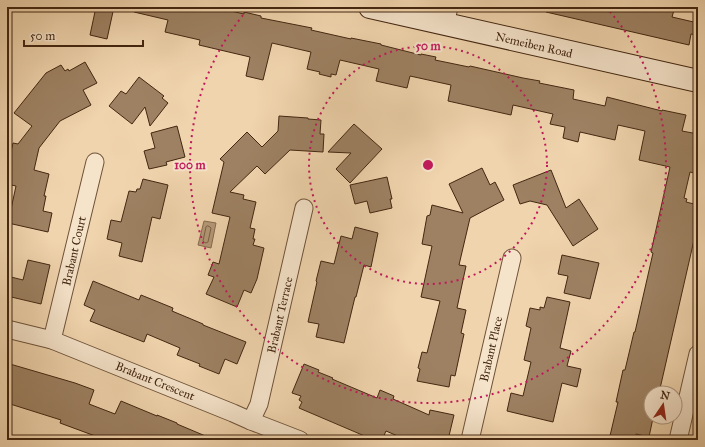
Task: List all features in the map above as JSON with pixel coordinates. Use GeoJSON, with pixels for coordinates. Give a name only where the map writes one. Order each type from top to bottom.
{"type":"FeatureCollection","features":[{"type":"Feature","properties":{"kind":"street","name":"Nemeiben Road"},"geometry":{"type":"LineString","coordinates":[[370,7],[447,16],[698,81]]}},
{"type":"Feature","properties":{"kind":"street","name":"Brabant Court"},"geometry":{"type":"LineString","coordinates":[[52,340],[95,162]]}},
{"type":"Feature","properties":{"kind":"street","name":"Brabant Terrace"},"geometry":{"type":"LineString","coordinates":[[251,421],[259,404],[304,208]]}},
{"type":"Feature","properties":{"kind":"street","name":"Brabant Place"},"geometry":{"type":"LineString","coordinates":[[470,440],[512,258]]}},
{"type":"Feature","properties":{"kind":"street","name":"Brabant Crescent"},"geometry":{"type":"LineString","coordinates":[[7,329],[52,340],[300,440]]}},
{"type":"Feature","properties":{"kind":"street"},"geometry":{"type":"LineString","coordinates":[[678,440],[698,354]]}},
{"type":"Feature","properties":{"kind":"water"},"geometry":{"type":"Polygon","coordinates":[[[204,221],[216,223],[211,248],[198,245],[204,221]]]}},
{"type":"Feature","properties":{"kind":"building"},"geometry":{"type":"Polygon","coordinates":[[[96,7],[114,7],[107,39],[90,35],[96,7]]]}},
{"type":"Feature","properties":{"kind":"building"},"geometry":{"type":"Polygon","coordinates":[[[135,7],[214,7],[244,14],[244,12],[261,16],[261,18],[312,28],[311,30],[381,44],[421,55],[436,57],[435,60],[540,81],[539,83],[574,90],[573,99],[605,106],[607,97],[662,111],[686,115],[682,131],[698,134],[698,174],[690,172],[684,198],[687,199],[686,202],[698,205],[698,214],[695,227],[697,227],[661,385],[643,385],[643,425],[652,425],[649,437],[636,434],[635,440],[609,440],[618,402],[616,402],[623,370],[625,370],[635,332],[653,253],[651,252],[670,167],[639,160],[645,131],[618,125],[615,140],[580,132],[578,142],[563,138],[565,127],[550,124],[553,114],[513,105],[511,115],[448,101],[451,85],[410,76],[407,88],[376,81],[379,69],[340,60],[336,75],[331,74],[331,77],[319,74],[320,72],[307,69],[311,52],[272,43],[263,80],[246,76],[250,57],[199,45],[200,40],[165,32],[168,20],[134,12],[135,7]]]}},
{"type":"Feature","properties":{"kind":"building"},"geometry":{"type":"Polygon","coordinates":[[[546,7],[675,7],[672,17],[698,23],[698,35],[691,34],[689,45],[546,12],[546,7]]]}},
{"type":"Feature","properties":{"kind":"building"},"geometry":{"type":"Polygon","coordinates":[[[85,62],[97,83],[83,90],[91,105],[60,121],[39,148],[34,170],[49,174],[44,196],[46,196],[43,211],[52,213],[48,232],[8,223],[16,186],[7,184],[7,169],[13,143],[18,144],[32,126],[14,113],[46,73],[61,65],[65,71],[68,69],[69,71],[85,62]]]}},
{"type":"Feature","properties":{"kind":"building"},"geometry":{"type":"Polygon","coordinates":[[[139,77],[164,96],[162,98],[168,103],[150,126],[145,107],[132,124],[109,106],[121,91],[126,94],[139,77]]]}},
{"type":"Feature","properties":{"kind":"building"},"geometry":{"type":"Polygon","coordinates":[[[279,116],[321,120],[320,134],[324,134],[323,152],[290,150],[265,174],[257,166],[230,192],[244,195],[243,199],[256,202],[250,228],[255,229],[253,239],[255,239],[253,245],[264,248],[257,279],[251,293],[244,290],[237,307],[206,294],[214,277],[208,275],[213,262],[219,264],[230,217],[212,213],[224,162],[220,159],[247,132],[262,147],[278,131],[279,116]]]}},
{"type":"Feature","properties":{"kind":"building"},"geometry":{"type":"Polygon","coordinates":[[[354,124],[382,149],[350,183],[336,169],[351,153],[328,152],[354,124]]]}},
{"type":"Feature","properties":{"kind":"building"},"geometry":{"type":"Polygon","coordinates":[[[177,126],[185,157],[166,162],[167,165],[149,169],[144,151],[155,148],[151,133],[177,126]]]}},
{"type":"Feature","properties":{"kind":"building"},"geometry":{"type":"Polygon","coordinates":[[[482,168],[490,185],[495,182],[504,200],[470,218],[459,265],[466,266],[457,308],[466,310],[461,333],[464,334],[455,376],[451,375],[449,387],[417,381],[420,369],[418,368],[422,352],[427,353],[440,301],[421,297],[432,246],[422,244],[427,216],[430,215],[432,205],[463,213],[449,184],[482,168]]]}},
{"type":"Feature","properties":{"kind":"building"},"geometry":{"type":"Polygon","coordinates":[[[551,170],[566,208],[579,199],[598,229],[573,246],[547,205],[530,201],[520,204],[513,185],[551,170]]]}},
{"type":"Feature","properties":{"kind":"building"},"geometry":{"type":"Polygon","coordinates":[[[387,177],[392,199],[390,199],[392,208],[370,213],[367,201],[355,204],[350,185],[387,177]]]}},
{"type":"Feature","properties":{"kind":"building"},"geometry":{"type":"Polygon","coordinates":[[[143,179],[168,185],[160,219],[152,217],[142,262],[119,256],[122,243],[107,239],[111,220],[121,222],[129,191],[136,192],[137,189],[140,189],[143,179]]]}},
{"type":"Feature","properties":{"kind":"building"},"geometry":{"type":"Polygon","coordinates":[[[355,227],[378,233],[371,267],[364,265],[344,343],[316,337],[319,324],[308,322],[321,261],[334,264],[341,236],[352,239],[355,227]]]}},
{"type":"Feature","properties":{"kind":"building"},"geometry":{"type":"Polygon","coordinates":[[[562,255],[599,263],[590,299],[564,293],[568,276],[558,274],[562,255]]]}},
{"type":"Feature","properties":{"kind":"building"},"geometry":{"type":"Polygon","coordinates":[[[28,260],[50,265],[41,304],[7,296],[7,276],[23,280],[28,260]]]}},
{"type":"Feature","properties":{"kind":"building"},"geometry":{"type":"Polygon","coordinates":[[[93,281],[139,300],[141,295],[173,308],[172,311],[203,325],[246,342],[237,364],[225,359],[219,374],[199,366],[200,364],[177,355],[180,348],[147,334],[144,342],[90,321],[95,310],[84,305],[93,281]]]}},
{"type":"Feature","properties":{"kind":"building"},"geometry":{"type":"Polygon","coordinates":[[[547,297],[570,302],[560,348],[571,351],[567,366],[581,369],[577,387],[562,383],[553,422],[507,411],[511,393],[523,396],[531,362],[524,360],[531,328],[526,326],[530,308],[540,310],[540,307],[544,308],[547,297]]]}},
{"type":"Feature","properties":{"kind":"building"},"geometry":{"type":"Polygon","coordinates":[[[10,364],[94,390],[89,404],[115,414],[121,401],[215,440],[106,440],[60,423],[61,420],[7,403],[7,373],[10,364]]]}},
{"type":"Feature","properties":{"kind":"building"},"geometry":{"type":"Polygon","coordinates":[[[304,364],[319,370],[318,372],[333,378],[332,379],[377,398],[380,390],[394,396],[393,399],[429,415],[430,410],[454,415],[448,440],[407,440],[386,431],[382,440],[374,440],[299,408],[302,402],[299,400],[301,396],[292,393],[304,364]]]}}]}
